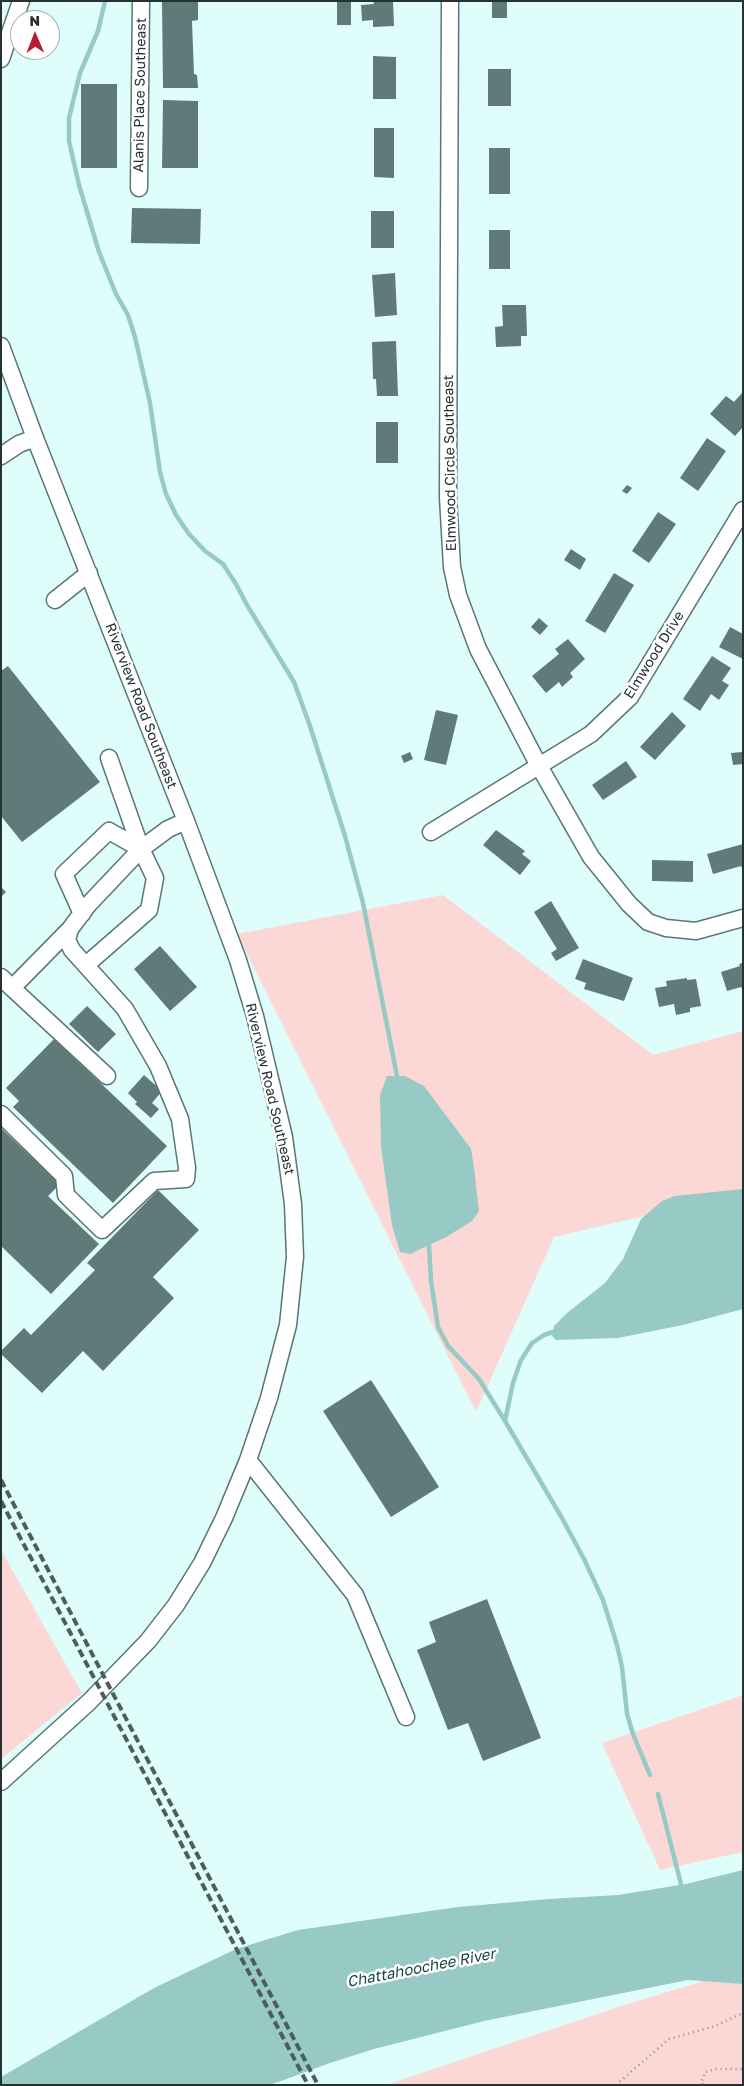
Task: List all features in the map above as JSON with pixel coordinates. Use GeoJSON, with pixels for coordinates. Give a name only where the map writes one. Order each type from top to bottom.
{"type":"FeatureCollection","features":[{"type":"Feature","properties":{"kind":"street"},"geometry":{"type":"LineString","coordinates":[[1,59],[21,1]]}},
{"type":"Feature","properties":{"kind":"street","name":"Alanis Place Southeast"},"geometry":{"type":"LineString","coordinates":[[139,188],[141,1]]}},
{"type":"Feature","properties":{"kind":"street","name":"Elmwood Circle Southeast"},"geometry":{"type":"LineString","coordinates":[[450,1],[448,498],[452,567],[458,595],[478,649],[539,766],[590,857],[629,904],[648,922],[666,928],[696,931],[743,918]]}},
{"type":"Feature","properties":{"kind":"street","name":"Riverview Road Southeast"},"geometry":{"type":"LineString","coordinates":[[1,346],[35,438],[186,821],[238,960],[255,1016],[284,1136],[293,1204],[295,1257],[288,1325],[269,1398],[248,1460],[224,1518],[202,1563],[176,1605],[148,1641],[89,1702],[1,1782]]}},
{"type":"Feature","properties":{"kind":"street"},"geometry":{"type":"LineString","coordinates":[[1,456],[20,444],[35,438]]}},
{"type":"Feature","properties":{"kind":"street","name":"Elmwood Drive"},"geometry":{"type":"LineString","coordinates":[[431,832],[591,734],[630,697],[743,510]]}},
{"type":"Feature","properties":{"kind":"street"},"geometry":{"type":"LineString","coordinates":[[55,600],[89,574]]}},
{"type":"Feature","properties":{"kind":"street"},"geometry":{"type":"LineString","coordinates":[[86,965],[149,910],[155,878],[141,849],[109,758]]}},
{"type":"Feature","properties":{"kind":"street"},"geometry":{"type":"LineString","coordinates":[[107,1076],[7,982],[70,929],[141,849],[168,829],[186,821]]}},
{"type":"Feature","properties":{"kind":"street"},"geometry":{"type":"LineString","coordinates":[[82,914],[64,874],[109,830],[141,849]]}},
{"type":"Feature","properties":{"kind":"street"},"geometry":{"type":"LineString","coordinates":[[1,1114],[64,1176],[66,1196],[102,1230],[154,1181],[186,1179],[187,1168],[180,1119],[158,1066],[125,1008],[72,950],[67,940],[70,929]]}},
{"type":"Feature","properties":{"kind":"street"},"geometry":{"type":"LineString","coordinates":[[248,1460],[355,1595],[406,1717]]}},
{"type":"Feature","properties":{"kind":"path"},"geometry":{"type":"LineString","coordinates":[[618,2084],[669,2039],[715,2026],[743,2013]]}},
{"type":"Feature","properties":{"kind":"path"},"geometry":{"type":"LineString","coordinates":[[708,2085],[701,2083],[705,2072],[716,2069],[743,2069]]}},
{"type":"Feature","properties":{"kind":"shaded area"},"geometry":{"type":"Polygon","coordinates":[[[443,895],[653,1055],[743,1031],[743,1193],[554,1237],[476,1412],[237,934],[443,895]]]}},
{"type":"Feature","properties":{"kind":"shaded area"},"geometry":{"type":"Polygon","coordinates":[[[1,1550],[82,1693],[1,1759],[1,1550]]]}},
{"type":"Feature","properties":{"kind":"shaded area"},"geometry":{"type":"Polygon","coordinates":[[[743,1695],[743,1852],[660,1870],[602,1743],[743,1695]]]}},
{"type":"Feature","properties":{"kind":"shaded area"},"geometry":{"type":"Polygon","coordinates":[[[743,1969],[743,2085],[386,2085],[621,2006],[743,1969]]]}},
{"type":"Feature","properties":{"kind":"water"},"geometry":{"type":"Polygon","coordinates":[[[387,1076],[405,1076],[424,1086],[471,1149],[474,1168],[479,1211],[472,1221],[446,1237],[410,1254],[400,1252],[392,1225],[381,1147],[380,1095],[387,1076]]]}},
{"type":"Feature","properties":{"kind":"water"},"geometry":{"type":"Polygon","coordinates":[[[743,1189],[743,1309],[683,1325],[618,1338],[556,1340],[552,1336],[554,1326],[567,1313],[605,1283],[623,1259],[641,1219],[662,1201],[675,1196],[743,1189]]]}},
{"type":"Feature","properties":{"kind":"water","name":"Chattahoochee River"},"geometry":{"type":"Polygon","coordinates":[[[743,1870],[743,1984],[688,1980],[484,2021],[374,2049],[270,2085],[1,2085],[1,2077],[154,1988],[236,1949],[298,1930],[458,1907],[618,1895],[686,1884],[743,1870]]]}},
{"type":"Feature","properties":{"kind":"building"},"geometry":{"type":"Polygon","coordinates":[[[337,1],[351,1],[351,25],[337,25],[337,1]]]}},
{"type":"Feature","properties":{"kind":"building"},"geometry":{"type":"Polygon","coordinates":[[[373,1],[393,1],[394,26],[373,27],[373,20],[362,21],[361,5],[374,4],[373,1]]]}},
{"type":"Feature","properties":{"kind":"building"},"geometry":{"type":"Polygon","coordinates":[[[492,1],[507,1],[507,18],[492,18],[492,1]]]}},
{"type":"Feature","properties":{"kind":"building"},"geometry":{"type":"Polygon","coordinates":[[[162,2],[198,2],[198,20],[192,21],[194,74],[197,75],[198,88],[163,88],[162,2]]]}},
{"type":"Feature","properties":{"kind":"building"},"geometry":{"type":"Polygon","coordinates":[[[373,56],[396,57],[396,99],[373,99],[373,56]]]}},
{"type":"Feature","properties":{"kind":"building"},"geometry":{"type":"Polygon","coordinates":[[[488,69],[511,69],[511,106],[488,106],[488,69]]]}},
{"type":"Feature","properties":{"kind":"building"},"geometry":{"type":"Polygon","coordinates":[[[81,84],[117,84],[117,168],[81,168],[81,84]]]}},
{"type":"Feature","properties":{"kind":"building"},"geometry":{"type":"Polygon","coordinates":[[[163,100],[198,101],[198,168],[162,168],[163,100]]]}},
{"type":"Feature","properties":{"kind":"building"},"geometry":{"type":"Polygon","coordinates":[[[374,128],[394,128],[394,178],[374,177],[374,128]]]}},
{"type":"Feature","properties":{"kind":"building"},"geometry":{"type":"Polygon","coordinates":[[[489,148],[510,148],[510,194],[489,194],[489,148]]]}},
{"type":"Feature","properties":{"kind":"building"},"geometry":{"type":"Polygon","coordinates":[[[132,208],[201,209],[200,244],[131,243],[132,208]]]}},
{"type":"Feature","properties":{"kind":"building"},"geometry":{"type":"Polygon","coordinates":[[[371,211],[394,211],[394,248],[371,248],[371,211]]]}},
{"type":"Feature","properties":{"kind":"building"},"geometry":{"type":"Polygon","coordinates":[[[489,230],[510,230],[510,269],[489,269],[489,230]]]}},
{"type":"Feature","properties":{"kind":"building"},"geometry":{"type":"Polygon","coordinates":[[[395,273],[397,315],[375,317],[372,275],[395,273]]]}},
{"type":"Feature","properties":{"kind":"building"},"geometry":{"type":"Polygon","coordinates":[[[502,305],[526,305],[527,336],[521,336],[521,346],[496,347],[495,327],[503,326],[502,305]]]}},
{"type":"Feature","properties":{"kind":"building"},"geometry":{"type":"Polygon","coordinates":[[[396,341],[398,396],[377,396],[376,379],[373,379],[372,342],[396,341]]]}},
{"type":"Feature","properties":{"kind":"building"},"geometry":{"type":"Polygon","coordinates":[[[743,392],[743,427],[735,436],[710,414],[726,396],[734,402],[743,392]]]}},
{"type":"Feature","properties":{"kind":"building"},"geometry":{"type":"Polygon","coordinates":[[[376,422],[398,422],[398,463],[376,463],[376,422]]]}},
{"type":"Feature","properties":{"kind":"building"},"geometry":{"type":"Polygon","coordinates":[[[707,438],[726,451],[698,491],[680,478],[707,438]]]}},
{"type":"Feature","properties":{"kind":"building"},"geometry":{"type":"Polygon","coordinates":[[[627,485],[632,488],[627,494],[622,491],[627,485]]]}},
{"type":"Feature","properties":{"kind":"building"},"geometry":{"type":"Polygon","coordinates":[[[658,512],[676,524],[649,563],[632,551],[658,512]]]}},
{"type":"Feature","properties":{"kind":"building"},"geometry":{"type":"Polygon","coordinates":[[[571,549],[586,559],[580,570],[564,560],[571,549]]]}},
{"type":"Feature","properties":{"kind":"building"},"geometry":{"type":"Polygon","coordinates":[[[614,573],[634,585],[605,633],[585,621],[614,573]]]}},
{"type":"Feature","properties":{"kind":"building"},"geometry":{"type":"Polygon","coordinates":[[[539,618],[548,626],[540,635],[531,627],[539,618]]]}},
{"type":"Feature","properties":{"kind":"building"},"geometry":{"type":"Polygon","coordinates":[[[730,627],[743,634],[743,659],[719,647],[730,627]]]}},
{"type":"Feature","properties":{"kind":"building"},"geometry":{"type":"Polygon","coordinates":[[[568,639],[585,659],[570,673],[573,677],[562,687],[559,682],[546,693],[532,676],[559,654],[555,649],[568,639]]]}},
{"type":"Feature","properties":{"kind":"building"},"geometry":{"type":"Polygon","coordinates":[[[712,656],[731,668],[722,681],[729,685],[719,700],[711,694],[700,711],[683,699],[712,656]]]}},
{"type":"Feature","properties":{"kind":"building"},"geometry":{"type":"Polygon","coordinates":[[[8,666],[100,782],[22,842],[1,816],[1,671],[8,666]]]}},
{"type":"Feature","properties":{"kind":"building"},"geometry":{"type":"Polygon","coordinates":[[[436,710],[458,715],[446,765],[424,760],[436,710]]]}},
{"type":"Feature","properties":{"kind":"building"},"geometry":{"type":"Polygon","coordinates":[[[672,712],[686,726],[655,760],[640,747],[672,712]]]}},
{"type":"Feature","properties":{"kind":"building"},"geometry":{"type":"Polygon","coordinates":[[[410,752],[413,759],[404,763],[401,756],[410,752]]]}},
{"type":"Feature","properties":{"kind":"building"},"geometry":{"type":"Polygon","coordinates":[[[742,752],[743,764],[733,765],[731,753],[742,752]]]}},
{"type":"Feature","properties":{"kind":"building"},"geometry":{"type":"Polygon","coordinates":[[[626,761],[637,777],[603,800],[592,785],[626,761]]]}},
{"type":"Feature","properties":{"kind":"building"},"geometry":{"type":"Polygon","coordinates":[[[496,830],[525,851],[522,854],[531,861],[520,875],[483,845],[496,830]]]}},
{"type":"Feature","properties":{"kind":"building"},"geometry":{"type":"Polygon","coordinates":[[[743,844],[743,870],[741,866],[713,874],[707,854],[743,844]]]}},
{"type":"Feature","properties":{"kind":"building"},"geometry":{"type":"Polygon","coordinates":[[[652,860],[693,861],[693,882],[652,881],[652,860]]]}},
{"type":"Feature","properties":{"kind":"building"},"geometry":{"type":"Polygon","coordinates":[[[1,887],[6,892],[1,897],[1,887]]]}},
{"type":"Feature","properties":{"kind":"building"},"geometry":{"type":"Polygon","coordinates":[[[551,901],[579,948],[556,961],[551,953],[557,949],[534,912],[551,901]]]}},
{"type":"Feature","properties":{"kind":"building"},"geometry":{"type":"Polygon","coordinates":[[[160,946],[197,987],[170,1011],[134,969],[160,946]]]}},
{"type":"Feature","properties":{"kind":"building"},"geometry":{"type":"Polygon","coordinates":[[[583,959],[633,978],[624,1001],[584,989],[586,983],[575,979],[583,959]]]}},
{"type":"Feature","properties":{"kind":"building"},"geometry":{"type":"Polygon","coordinates":[[[743,963],[743,991],[741,987],[727,991],[721,972],[740,966],[739,964],[743,963]]]}},
{"type":"Feature","properties":{"kind":"building"},"geometry":{"type":"Polygon","coordinates":[[[687,978],[687,980],[696,979],[701,1006],[690,1008],[690,1012],[676,1015],[674,1004],[659,1007],[655,988],[667,986],[666,981],[687,978]]]}},
{"type":"Feature","properties":{"kind":"building"},"geometry":{"type":"Polygon","coordinates":[[[87,1006],[116,1034],[98,1052],[69,1024],[87,1006]]]}},
{"type":"Feature","properties":{"kind":"building"},"geometry":{"type":"Polygon","coordinates":[[[54,1039],[167,1146],[113,1203],[13,1107],[19,1101],[6,1088],[54,1039]]]}},
{"type":"Feature","properties":{"kind":"building"},"geometry":{"type":"Polygon","coordinates":[[[144,1075],[162,1091],[152,1103],[159,1109],[151,1118],[135,1104],[137,1102],[128,1093],[144,1075]]]}},
{"type":"Feature","properties":{"kind":"building"},"geometry":{"type":"Polygon","coordinates":[[[1,1128],[60,1184],[48,1196],[99,1244],[51,1294],[1,1246],[1,1128]]]}},
{"type":"Feature","properties":{"kind":"building"},"geometry":{"type":"Polygon","coordinates":[[[158,1190],[199,1230],[153,1277],[174,1298],[103,1371],[83,1351],[42,1393],[1,1354],[1,1351],[24,1328],[31,1335],[95,1270],[87,1263],[158,1190]]]}},
{"type":"Feature","properties":{"kind":"building"},"geometry":{"type":"Polygon","coordinates":[[[371,1380],[439,1487],[391,1517],[323,1411],[371,1380]]]}},
{"type":"Feature","properties":{"kind":"building"},"geometry":{"type":"Polygon","coordinates":[[[487,1599],[541,1738],[483,1761],[468,1723],[448,1730],[417,1650],[436,1642],[429,1622],[487,1599]]]}},
{"type":"Feature","properties":{"kind":"waterway"},"geometry":{"type":"LineString","coordinates":[[105,1],[98,31],[80,73],[69,118],[69,141],[79,185],[99,252],[116,294],[128,315],[135,337],[150,403],[160,472],[166,494],[176,515],[189,534],[205,551],[223,564],[236,584],[294,682],[310,726],[345,836],[363,903],[397,1076]]}},
{"type":"Feature","properties":{"kind":"waterway"},"geometry":{"type":"LineString","coordinates":[[429,1246],[431,1281],[438,1327],[448,1346],[479,1379],[505,1421],[562,1518],[603,1600],[622,1667],[627,1714],[650,1775]]}},
{"type":"Feature","properties":{"kind":"waterway"},"geometry":{"type":"LineString","coordinates":[[505,1421],[513,1383],[521,1360],[532,1343],[544,1335],[553,1332]]}},
{"type":"Feature","properties":{"kind":"waterway"},"geometry":{"type":"LineString","coordinates":[[658,1794],[681,1884]]}},
{"type":"Feature","properties":{"kind":"railway"},"geometry":{"type":"LineString","coordinates":[[1,1480],[318,2085]]}},
{"type":"Feature","properties":{"kind":"railway"},"geometry":{"type":"LineString","coordinates":[[1,1501],[308,2085]]}}]}
